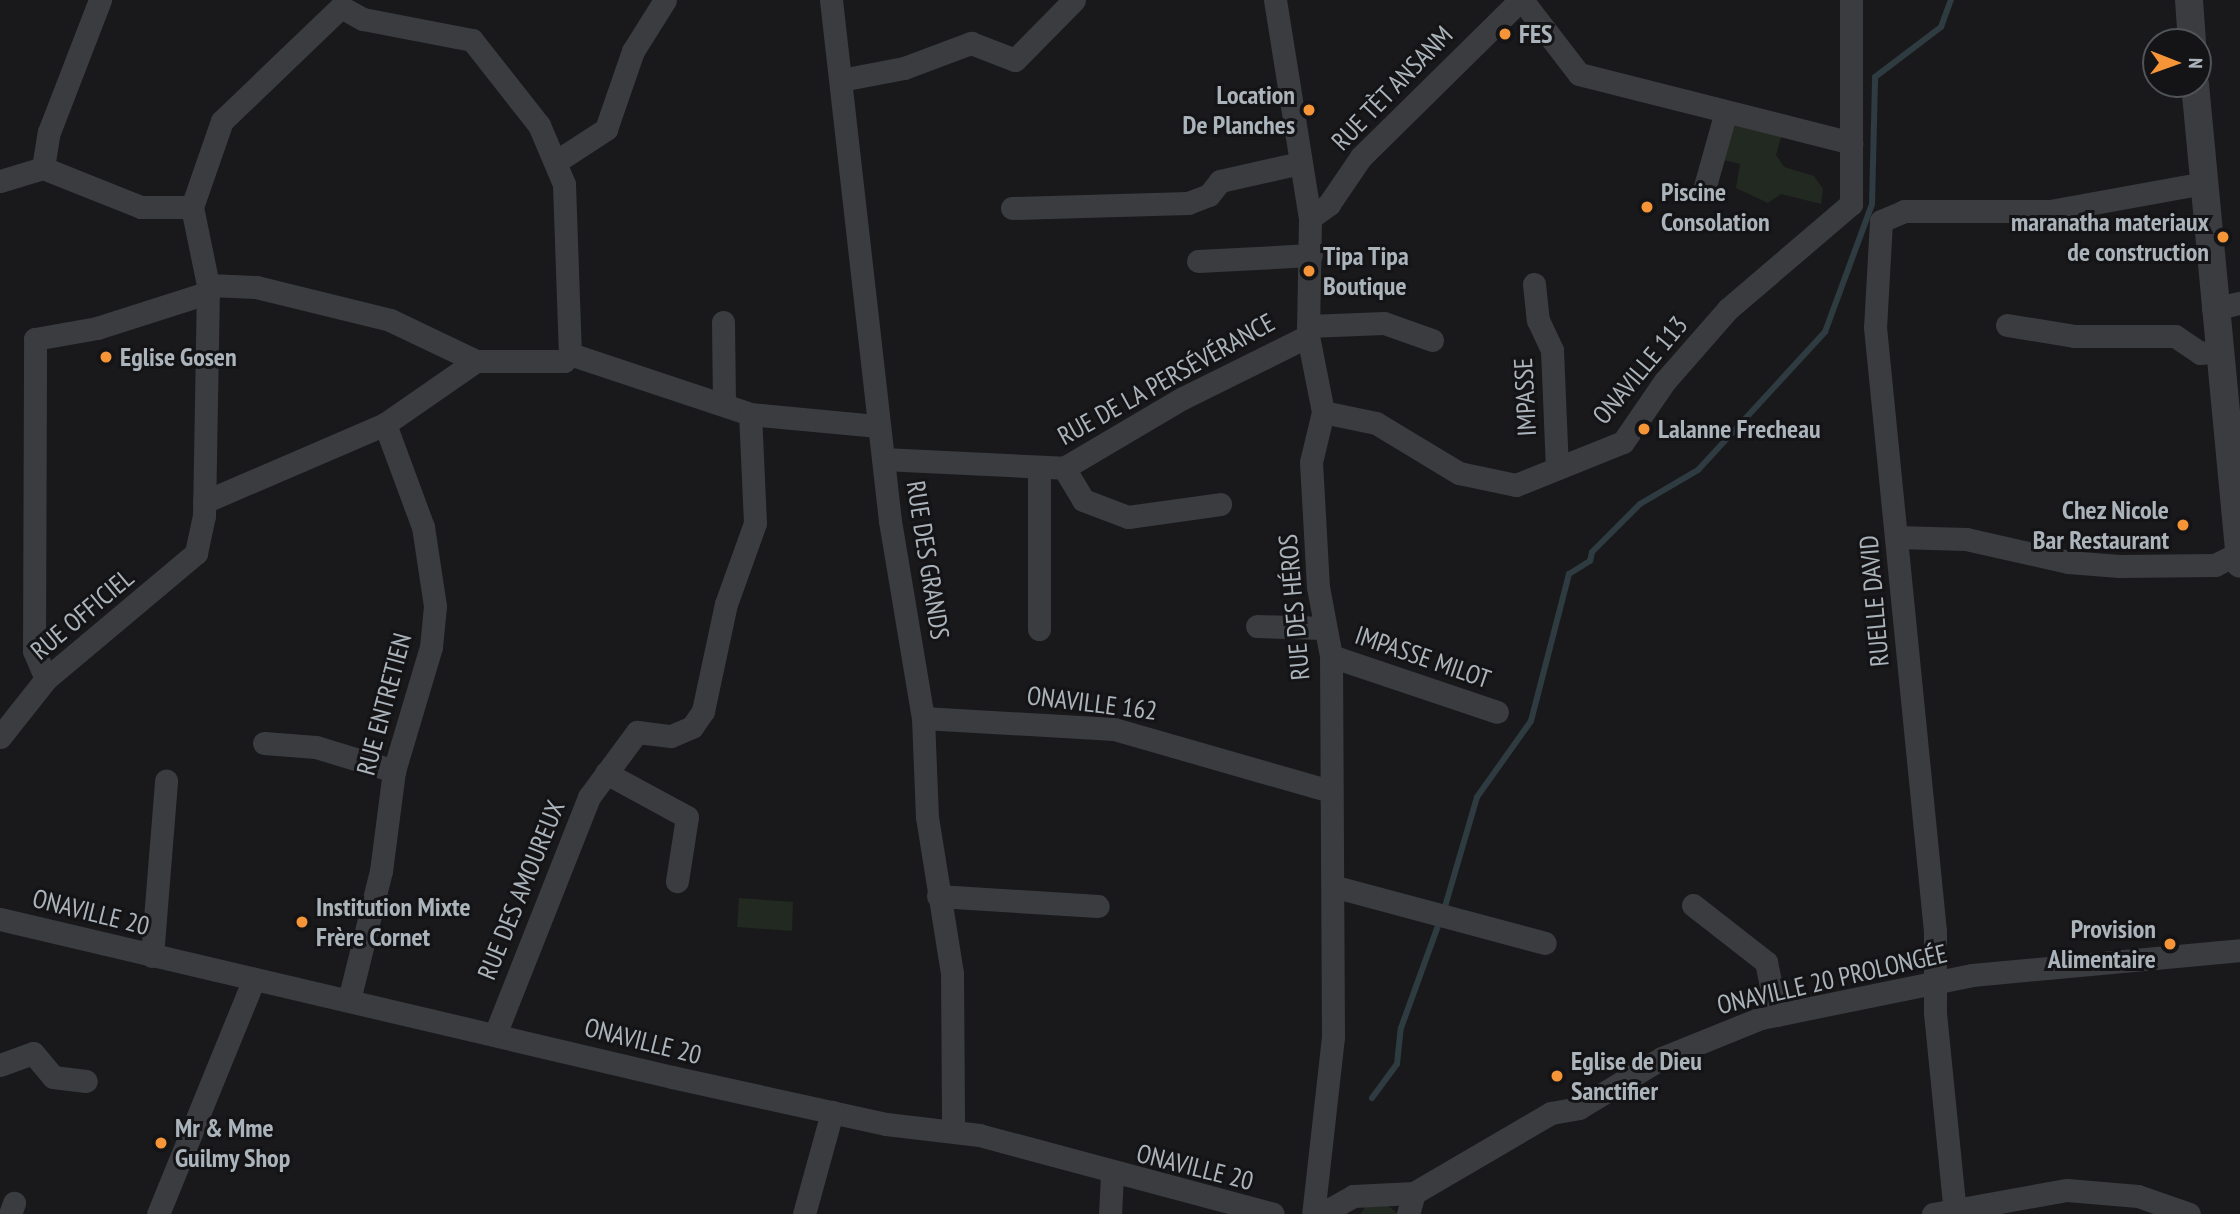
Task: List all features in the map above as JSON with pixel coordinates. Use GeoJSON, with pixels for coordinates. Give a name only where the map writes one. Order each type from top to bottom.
{"type":"FeatureCollection","features":[{"type":"Feature","properties":{"kind":"street"},"geometry":{"type":"LineString","coordinates":[[43,168],[50,132],[100,0]]}},
{"type":"Feature","properties":{"kind":"street"},"geometry":{"type":"LineString","coordinates":[[557,161],[606,129],[633,51],[665,0]]}},
{"type":"Feature","properties":{"kind":"street","name":"RUE DES GRANDS"},"geometry":{"type":"LineString","coordinates":[[831,0],[878,426],[923,718],[938,896],[952,973],[953,1130]]}},
{"type":"Feature","properties":{"kind":"street"},"geometry":{"type":"LineString","coordinates":[[841,80],[904,68],[971,43],[1015,60],[1074,0]]}},
{"type":"Feature","properties":{"kind":"street","name":"RUE DES HÉROS"},"geometry":{"type":"LineString","coordinates":[[1275,0],[1310,218],[1308,331],[1323,412],[1311,462],[1324,628],[1331,656],[1331,791],[1336,887],[1332,1076],[1313,1214]]}},
{"type":"Feature","properties":{"kind":"street"},"geometry":{"type":"LineString","coordinates":[[1521,0],[1579,74],[1656,89],[1725,115],[1851,143]]}},
{"type":"Feature","properties":{"kind":"street","name":"RUE TÈT ANSANM"},"geometry":{"type":"LineString","coordinates":[[1310,218],[1329,204],[1361,157],[1521,0]]}},
{"type":"Feature","properties":{"kind":"street","name":"RUELLE DAVID"},"geometry":{"type":"LineString","coordinates":[[1851,0],[1851,143],[1867,213],[1955,1211]]}},
{"type":"Feature","properties":{"kind":"street"},"geometry":{"type":"LineString","coordinates":[[2189,0],[2191,28]]}},
{"type":"Feature","properties":{"kind":"street"},"geometry":{"type":"LineString","coordinates":[[46,679],[34,651],[35,339],[97,328],[208,289],[256,288],[390,320],[476,360],[564,361],[570,354],[566,211],[557,161],[539,125],[472,40],[363,19],[343,4],[222,121],[192,207],[208,289],[204,502],[385,424],[476,360]]}},
{"type":"Feature","properties":{"kind":"street"},"geometry":{"type":"LineString","coordinates":[[1897,537],[1966,539],[2068,562],[2119,566],[2215,565],[2239,559],[2235,444],[2219,351],[2227,306],[2199,184],[2196,98]]}},
{"type":"Feature","properties":{"kind":"street"},"geometry":{"type":"LineString","coordinates":[[1705,186],[1725,115]]}},
{"type":"Feature","properties":{"kind":"street"},"geometry":{"type":"LineString","coordinates":[[1012,208],[1188,203],[1209,195],[1220,181],[1300,163]]}},
{"type":"Feature","properties":{"kind":"street"},"geometry":{"type":"LineString","coordinates":[[0,181],[43,168],[141,207],[192,207]]}},
{"type":"Feature","properties":{"kind":"street"},"geometry":{"type":"LineString","coordinates":[[1867,213],[2050,211],[2199,184]]}},
{"type":"Feature","properties":{"kind":"street","name":"ONAVILLE 113"},"geometry":{"type":"LineString","coordinates":[[1323,412],[1376,423],[1479,480],[1530,483],[1557,468],[1623,442],[1721,317],[1867,213]]}},
{"type":"Feature","properties":{"kind":"street"},"geometry":{"type":"LineString","coordinates":[[1198,261],[1311,255]]}},
{"type":"Feature","properties":{"kind":"street","name":"IMPASSE"},"geometry":{"type":"LineString","coordinates":[[1534,284],[1538,320],[1552,350],[1557,468]]}},
{"type":"Feature","properties":{"kind":"street"},"geometry":{"type":"LineString","coordinates":[[723,323],[724,400]]}},
{"type":"Feature","properties":{"kind":"street"},"geometry":{"type":"LineString","coordinates":[[1308,331],[1384,323],[1432,340]]}},
{"type":"Feature","properties":{"kind":"street"},"geometry":{"type":"LineString","coordinates":[[2007,325],[2075,336],[2175,336],[2200,353],[2219,351]]}},
{"type":"Feature","properties":{"kind":"street","name":"RUE DE LA PERSÉVÉRANCE"},"geometry":{"type":"LineString","coordinates":[[883,460],[1064,468],[1183,398],[1308,331]]}},
{"type":"Feature","properties":{"kind":"street"},"geometry":{"type":"LineString","coordinates":[[570,354],[646,382],[724,400],[750,414],[878,426]]}},
{"type":"Feature","properties":{"kind":"street","name":"RUE DES AMOUREUX"},"geometry":{"type":"LineString","coordinates":[[496,1032],[577,815],[637,732],[671,736],[692,727],[703,711],[757,500],[750,414]]}},
{"type":"Feature","properties":{"kind":"street","name":"RUE ENTRETIEN"},"geometry":{"type":"LineString","coordinates":[[349,1000],[381,870],[394,771],[431,647],[435,606],[423,527],[385,424]]}},
{"type":"Feature","properties":{"kind":"street"},"geometry":{"type":"LineString","coordinates":[[1039,467],[1039,629]]}},
{"type":"Feature","properties":{"kind":"street"},"geometry":{"type":"LineString","coordinates":[[1064,468],[1083,500],[1128,517],[1220,504]]}},
{"type":"Feature","properties":{"kind":"street","name":"RUE OFFICIEL"},"geometry":{"type":"LineString","coordinates":[[0,737],[46,679],[195,553],[201,537],[204,502]]}},
{"type":"Feature","properties":{"kind":"street"},"geometry":{"type":"LineString","coordinates":[[1257,626],[1324,628]]}},
{"type":"Feature","properties":{"kind":"street","name":"IMPASSE MILOT"},"geometry":{"type":"LineString","coordinates":[[1331,656],[1497,712]]}},
{"type":"Feature","properties":{"kind":"street","name":"ONAVILLE 162"},"geometry":{"type":"LineString","coordinates":[[923,718],[1114,729],[1331,791]]}},
{"type":"Feature","properties":{"kind":"street"},"geometry":{"type":"LineString","coordinates":[[264,743],[316,747],[394,771]]}},
{"type":"Feature","properties":{"kind":"street"},"geometry":{"type":"LineString","coordinates":[[606,773],[687,817],[677,881]]}},
{"type":"Feature","properties":{"kind":"street"},"geometry":{"type":"LineString","coordinates":[[152,956],[166,781]]}},
{"type":"Feature","properties":{"kind":"street"},"geometry":{"type":"LineString","coordinates":[[1336,887],[1545,943]]}},
{"type":"Feature","properties":{"kind":"street"},"geometry":{"type":"LineString","coordinates":[[938,896],[1098,906]]}},
{"type":"Feature","properties":{"kind":"street"},"geometry":{"type":"LineString","coordinates":[[1693,905],[1766,962],[1777,1016]]}},
{"type":"Feature","properties":{"kind":"street","name":"ONAVILLE 20"},"geometry":{"type":"LineString","coordinates":[[0,919],[832,1112],[953,1130],[1112,1176],[1273,1214]]}},
{"type":"Feature","properties":{"kind":"street","name":"ONAVILLE 20 PROLONGÉE"},"geometry":{"type":"LineString","coordinates":[[1411,1204],[1551,1113],[1578,1108],[1713,1034],[1777,1016],[1934,982],[2240,950]]}},
{"type":"Feature","properties":{"kind":"street"},"geometry":{"type":"LineString","coordinates":[[158,1214],[254,979]]}},
{"type":"Feature","properties":{"kind":"street"},"geometry":{"type":"LineString","coordinates":[[0,1065],[33,1053],[53,1077],[86,1081]]}},
{"type":"Feature","properties":{"kind":"street"},"geometry":{"type":"LineString","coordinates":[[804,1214],[832,1112]]}},
{"type":"Feature","properties":{"kind":"street"},"geometry":{"type":"LineString","coordinates":[[1110,1214],[1112,1176]]}},
{"type":"Feature","properties":{"kind":"street"},"geometry":{"type":"LineString","coordinates":[[1933,1214],[1955,1211],[2018,1194],[2084,1190],[2138,1196],[2189,1214]]}},
{"type":"Feature","properties":{"kind":"street"},"geometry":{"type":"LineString","coordinates":[[1321,1214],[1353,1196],[1411,1204]]}},
{"type":"Feature","properties":{"kind":"shaded area"},"geometry":{"type":"Polygon","coordinates":[[[1731,122],[1782,134],[1776,155],[1784,167],[1814,176],[1823,189],[1821,204],[1781,194],[1768,203],[1736,188],[1740,164],[1716,158],[1731,122]]]}},
{"type":"Feature","properties":{"kind":"shaded area"},"geometry":{"type":"Polygon","coordinates":[[[739,898],[793,902],[792,931],[737,927],[739,898]]]}},
{"type":"Feature","properties":{"kind":"shaded area"},"geometry":{"type":"Polygon","coordinates":[[[1384,1202],[1398,1214],[1360,1214],[1366,1206],[1384,1202]]]}},
{"type":"Feature","properties":{"kind":"waterway"},"geometry":{"type":"LineString","coordinates":[[1444,910],[1477,797],[1531,721],[1569,574],[1590,561],[1592,552],[1640,504],[1698,470],[1825,332],[1872,204],[1875,77],[1941,27],[1951,0]]}},
{"type":"Feature","properties":{"kind":"waterway"},"geometry":{"type":"LineString","coordinates":[[1372,1098],[1397,1064],[1401,1028],[1440,920]]}},
{"type":"Feature","properties":{"kind":"place","name":"FES"},"geometry":{"type":"Point","coordinates":[1505,34]}},
{"type":"Feature","properties":{"kind":"place","name":"Location De Planches"},"geometry":{"type":"Point","coordinates":[1309,110]}},
{"type":"Feature","properties":{"kind":"place","name":"Piscine Consolation"},"geometry":{"type":"Point","coordinates":[1647,207]}},
{"type":"Feature","properties":{"kind":"place","name":"maranatha materiaux de construction"},"geometry":{"type":"Point","coordinates":[2223,237]}},
{"type":"Feature","properties":{"kind":"place","name":"Tipa Tipa Boutique"},"geometry":{"type":"Point","coordinates":[1309,271]}},
{"type":"Feature","properties":{"kind":"place","name":"Eglise Gosen"},"geometry":{"type":"Point","coordinates":[106,357]}},
{"type":"Feature","properties":{"kind":"place","name":"Lalanne Frecheau"},"geometry":{"type":"Point","coordinates":[1644,429]}},
{"type":"Feature","properties":{"kind":"place","name":"Chez Nicole Bar Restaurant"},"geometry":{"type":"Point","coordinates":[2183,525]}},
{"type":"Feature","properties":{"kind":"place","name":"Institution Mixte Frère Cornet"},"geometry":{"type":"Point","coordinates":[302,922]}},
{"type":"Feature","properties":{"kind":"place","name":"Provision Alimentaire"},"geometry":{"type":"Point","coordinates":[2170,944]}},
{"type":"Feature","properties":{"kind":"place","name":"Eglise de Dieu Sanctifier"},"geometry":{"type":"Point","coordinates":[1557,1076]}},
{"type":"Feature","properties":{"kind":"place","name":"Mr & Mme Guilmy Shop"},"geometry":{"type":"Point","coordinates":[161,1143]}}]}
